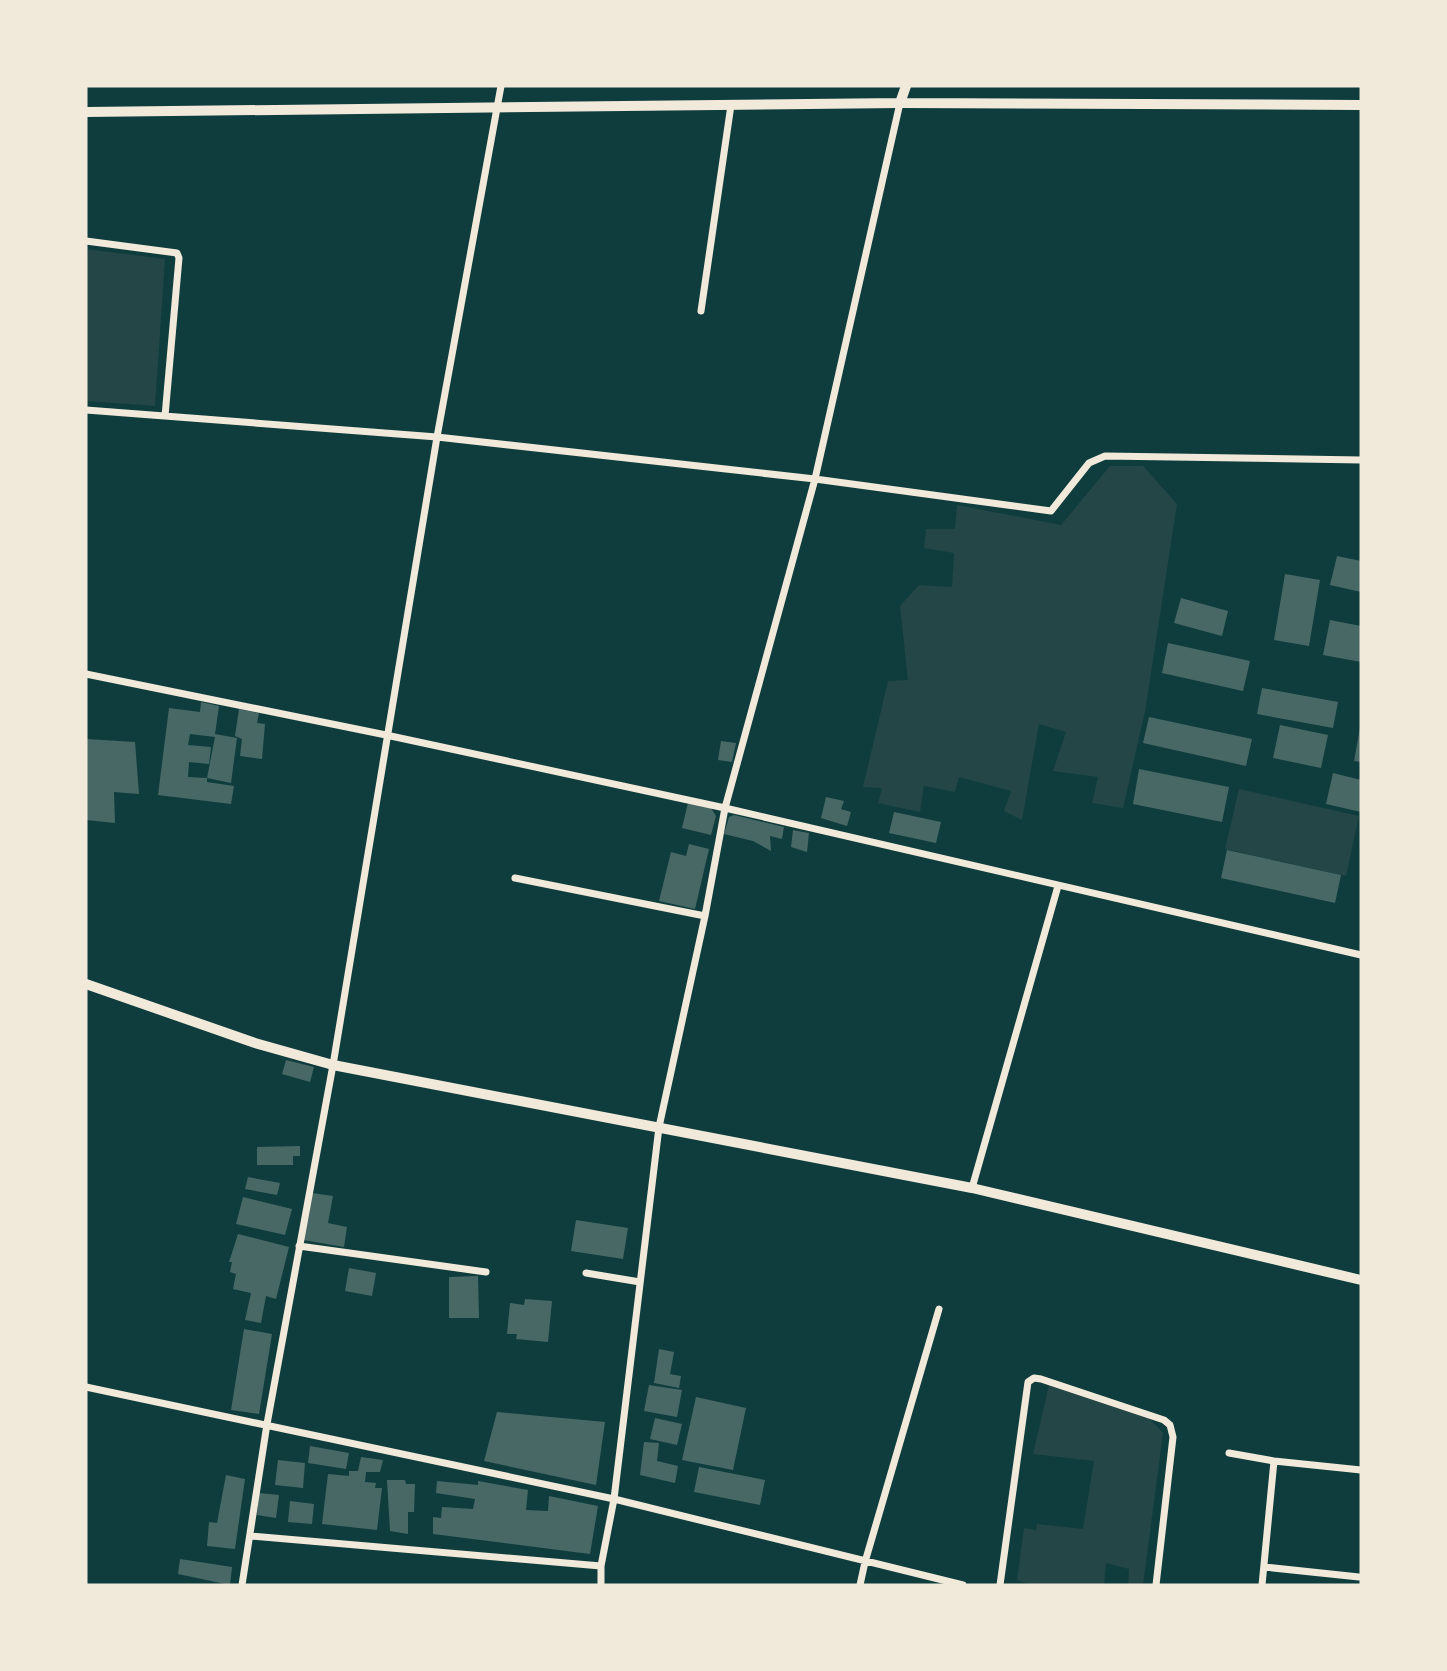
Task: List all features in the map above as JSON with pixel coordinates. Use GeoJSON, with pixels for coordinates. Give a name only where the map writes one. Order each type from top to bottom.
{"type":"FeatureCollection","features":[{"type":"Feature","properties":{"kind":"street"},"geometry":{"type":"LineString","coordinates":[[242,1585],[267,1424],[332,1065],[437,437],[501,86]]}},
{"type":"Feature","properties":{"kind":"street"},"geometry":{"type":"LineString","coordinates":[[601,1585],[601,1566],[614,1499],[659,1127],[705,916],[725,808],[814,479],[906,86]]}},
{"type":"Feature","properties":{"kind":"street"},"geometry":{"type":"LineString","coordinates":[[86,112],[900,103],[1361,105]]}},
{"type":"Feature","properties":{"kind":"street"},"geometry":{"type":"LineString","coordinates":[[701,311],[731,106]]}},
{"type":"Feature","properties":{"kind":"street"},"geometry":{"type":"LineString","coordinates":[[86,241],[177,253],[179,258],[165,416]]}},
{"type":"Feature","properties":{"kind":"street"},"geometry":{"type":"LineString","coordinates":[[86,410],[437,437],[814,479],[1051,511],[1089,463],[1105,456],[1361,460]]}},
{"type":"Feature","properties":{"kind":"street"},"geometry":{"type":"LineString","coordinates":[[86,674],[725,808],[1361,955]]}},
{"type":"Feature","properties":{"kind":"street"},"geometry":{"type":"LineString","coordinates":[[515,878],[705,916]]}},
{"type":"Feature","properties":{"kind":"street"},"geometry":{"type":"LineString","coordinates":[[972,1188],[1058,886]]}},
{"type":"Feature","properties":{"kind":"street"},"geometry":{"type":"LineString","coordinates":[[86,984],[255,1043],[332,1065],[972,1188],[1361,1280]]}},
{"type":"Feature","properties":{"kind":"street"},"geometry":{"type":"LineString","coordinates":[[299,1245],[486,1272]]}},
{"type":"Feature","properties":{"kind":"street"},"geometry":{"type":"LineString","coordinates":[[586,1273],[640,1282]]}},
{"type":"Feature","properties":{"kind":"street"},"geometry":{"type":"LineString","coordinates":[[860,1585],[939,1309]]}},
{"type":"Feature","properties":{"kind":"street"},"geometry":{"type":"LineString","coordinates":[[1000,1585],[1028,1382],[1034,1378],[1164,1420],[1170,1425],[1173,1437],[1156,1585]]}},
{"type":"Feature","properties":{"kind":"street"},"geometry":{"type":"LineString","coordinates":[[86,1387],[614,1499],[963,1585]]}},
{"type":"Feature","properties":{"kind":"street"},"geometry":{"type":"LineString","coordinates":[[1229,1453],[1274,1461],[1361,1470]]}},
{"type":"Feature","properties":{"kind":"street"},"geometry":{"type":"LineString","coordinates":[[1262,1585],[1274,1461]]}},
{"type":"Feature","properties":{"kind":"street"},"geometry":{"type":"LineString","coordinates":[[250,1536],[601,1566]]}},
{"type":"Feature","properties":{"kind":"street"},"geometry":{"type":"LineString","coordinates":[[1264,1567],[1359,1577]]}},
{"type":"Feature","properties":{"kind":"shaded area"},"geometry":{"type":"Polygon","coordinates":[[[86,249],[165,259],[155,406],[86,401],[86,249]]]}},
{"type":"Feature","properties":{"kind":"shaded area"},"geometry":{"type":"Polygon","coordinates":[[[1110,466],[1143,466],[1177,504],[1145,712],[1123,808],[1092,803],[1098,777],[1053,771],[1066,732],[1039,724],[1022,820],[1004,811],[1011,791],[959,777],[955,792],[924,786],[920,812],[878,803],[882,788],[863,787],[888,681],[908,680],[900,606],[919,585],[952,587],[954,553],[924,548],[926,529],[955,529],[957,505],[1061,525],[1110,466]]]}},
{"type":"Feature","properties":{"kind":"shaded area"},"geometry":{"type":"Polygon","coordinates":[[[1239,789],[1359,816],[1346,876],[1225,849],[1239,789]]]}},
{"type":"Feature","properties":{"kind":"shaded area"},"geometry":{"type":"Polygon","coordinates":[[[1049,1385],[1149,1418],[1163,1433],[1143,1585],[1128,1585],[1129,1569],[1106,1563],[1104,1585],[1031,1585],[1017,1580],[1024,1528],[1036,1530],[1037,1524],[1083,1529],[1094,1461],[1033,1454],[1049,1385]]]}},
{"type":"Feature","properties":{"kind":"building"},"geometry":{"type":"Polygon","coordinates":[[[1337,556],[1361,561],[1361,592],[1330,585],[1337,556]]]}},
{"type":"Feature","properties":{"kind":"building"},"geometry":{"type":"Polygon","coordinates":[[[1285,574],[1320,580],[1309,646],[1274,640],[1285,574]]]}},
{"type":"Feature","properties":{"kind":"building"},"geometry":{"type":"Polygon","coordinates":[[[1181,598],[1228,611],[1222,636],[1174,623],[1181,598]]]}},
{"type":"Feature","properties":{"kind":"building"},"geometry":{"type":"Polygon","coordinates":[[[1330,620],[1361,626],[1361,662],[1323,655],[1330,620]]]}},
{"type":"Feature","properties":{"kind":"building"},"geometry":{"type":"Polygon","coordinates":[[[1168,643],[1250,661],[1243,691],[1162,673],[1168,643]]]}},
{"type":"Feature","properties":{"kind":"building"},"geometry":{"type":"Polygon","coordinates":[[[1262,688],[1338,702],[1333,728],[1257,714],[1262,688]]]}},
{"type":"Feature","properties":{"kind":"building"},"geometry":{"type":"Polygon","coordinates":[[[201,702],[219,706],[215,734],[237,738],[231,783],[207,778],[207,782],[234,786],[231,804],[158,795],[169,708],[200,712],[201,702]],[[190,734],[188,745],[211,747],[209,764],[189,762],[188,777],[207,778],[215,737],[190,734]]]}},
{"type":"Feature","properties":{"kind":"building"},"geometry":{"type":"Polygon","coordinates":[[[239,709],[259,713],[257,723],[265,724],[262,759],[240,756],[242,739],[235,736],[239,709]]]}},
{"type":"Feature","properties":{"kind":"building"},"geometry":{"type":"Polygon","coordinates":[[[1149,717],[1252,739],[1246,766],[1143,743],[1149,717]]]}},
{"type":"Feature","properties":{"kind":"building"},"geometry":{"type":"Polygon","coordinates":[[[1280,725],[1328,735],[1321,768],[1273,758],[1280,725]]]}},
{"type":"Feature","properties":{"kind":"building"},"geometry":{"type":"Polygon","coordinates":[[[1361,728],[1361,762],[1354,761],[1361,728]]]}},
{"type":"Feature","properties":{"kind":"building"},"geometry":{"type":"Polygon","coordinates":[[[86,739],[135,742],[139,794],[114,792],[115,823],[86,820],[86,739]]]}},
{"type":"Feature","properties":{"kind":"building"},"geometry":{"type":"Polygon","coordinates":[[[721,741],[736,743],[732,762],[718,760],[721,741]]]}},
{"type":"Feature","properties":{"kind":"building"},"geometry":{"type":"Polygon","coordinates":[[[1139,769],[1229,787],[1222,822],[1133,804],[1139,769]]]}},
{"type":"Feature","properties":{"kind":"building"},"geometry":{"type":"Polygon","coordinates":[[[1333,773],[1361,780],[1361,812],[1326,804],[1333,773]]]}},
{"type":"Feature","properties":{"kind":"building"},"geometry":{"type":"Polygon","coordinates":[[[826,797],[844,801],[841,809],[851,812],[847,826],[821,818],[826,797]]]}},
{"type":"Feature","properties":{"kind":"building"},"geometry":{"type":"Polygon","coordinates":[[[688,803],[711,808],[716,816],[711,835],[682,828],[688,803]]]}},
{"type":"Feature","properties":{"kind":"building"},"geometry":{"type":"Polygon","coordinates":[[[894,812],[941,822],[936,843],[889,833],[894,812]]]}},
{"type":"Feature","properties":{"kind":"building"},"geometry":{"type":"Polygon","coordinates":[[[734,815],[784,827],[782,839],[770,836],[771,851],[753,841],[724,834],[729,817],[734,815]]]}},
{"type":"Feature","properties":{"kind":"building"},"geometry":{"type":"Polygon","coordinates":[[[793,830],[809,833],[807,852],[791,847],[793,830]]]}},
{"type":"Feature","properties":{"kind":"building"},"geometry":{"type":"Polygon","coordinates":[[[689,844],[709,849],[695,909],[659,901],[671,852],[686,856],[689,844]]]}},
{"type":"Feature","properties":{"kind":"building"},"geometry":{"type":"Polygon","coordinates":[[[1227,850],[1341,875],[1335,903],[1221,878],[1227,850]]]}},
{"type":"Feature","properties":{"kind":"building"},"geometry":{"type":"Polygon","coordinates":[[[286,1060],[314,1067],[310,1082],[282,1074],[286,1060]]]}},
{"type":"Feature","properties":{"kind":"building"},"geometry":{"type":"Polygon","coordinates":[[[300,1146],[300,1156],[293,1156],[293,1165],[257,1165],[257,1147],[300,1146]]]}},
{"type":"Feature","properties":{"kind":"building"},"geometry":{"type":"Polygon","coordinates":[[[248,1177],[280,1183],[277,1195],[245,1189],[248,1177]]]}},
{"type":"Feature","properties":{"kind":"building"},"geometry":{"type":"Polygon","coordinates":[[[312,1193],[333,1196],[328,1223],[347,1227],[344,1247],[303,1240],[312,1193]]]}},
{"type":"Feature","properties":{"kind":"building"},"geometry":{"type":"Polygon","coordinates":[[[243,1197],[292,1209],[285,1235],[236,1224],[243,1197]]]}},
{"type":"Feature","properties":{"kind":"building"},"geometry":{"type":"Polygon","coordinates":[[[576,1220],[628,1228],[623,1259],[571,1251],[576,1220]]]}},
{"type":"Feature","properties":{"kind":"building"},"geometry":{"type":"Polygon","coordinates":[[[238,1234],[289,1247],[276,1299],[266,1296],[261,1323],[245,1320],[251,1293],[233,1289],[236,1274],[230,1272],[232,1262],[229,1262],[238,1234]]]}},
{"type":"Feature","properties":{"kind":"building"},"geometry":{"type":"Polygon","coordinates":[[[349,1268],[376,1273],[372,1296],[345,1291],[349,1268]]]}},
{"type":"Feature","properties":{"kind":"building"},"geometry":{"type":"Polygon","coordinates":[[[478,1276],[479,1318],[449,1318],[449,1277],[478,1276]]]}},
{"type":"Feature","properties":{"kind":"building"},"geometry":{"type":"Polygon","coordinates":[[[525,1299],[552,1301],[548,1342],[516,1339],[517,1334],[507,1334],[510,1303],[524,1305],[525,1299]]]}},
{"type":"Feature","properties":{"kind":"building"},"geometry":{"type":"Polygon","coordinates":[[[244,1329],[272,1334],[259,1414],[231,1410],[244,1329]]]}},
{"type":"Feature","properties":{"kind":"building"},"geometry":{"type":"Polygon","coordinates":[[[659,1349],[674,1352],[670,1374],[681,1376],[679,1388],[654,1383],[659,1349]]]}},
{"type":"Feature","properties":{"kind":"building"},"geometry":{"type":"Polygon","coordinates":[[[649,1385],[682,1390],[677,1417],[644,1411],[649,1385]]]}},
{"type":"Feature","properties":{"kind":"building"},"geometry":{"type":"Polygon","coordinates":[[[696,1397],[746,1408],[733,1470],[682,1460],[696,1397]]]}},
{"type":"Feature","properties":{"kind":"building"},"geometry":{"type":"Polygon","coordinates":[[[497,1412],[605,1422],[596,1485],[484,1461],[497,1412]]]}},
{"type":"Feature","properties":{"kind":"building"},"geometry":{"type":"Polygon","coordinates":[[[655,1418],[682,1424],[677,1445],[650,1439],[655,1418]]]}},
{"type":"Feature","properties":{"kind":"building"},"geometry":{"type":"Polygon","coordinates":[[[644,1442],[659,1443],[657,1461],[678,1466],[675,1483],[640,1475],[644,1442]]]}},
{"type":"Feature","properties":{"kind":"building"},"geometry":{"type":"Polygon","coordinates":[[[310,1446],[349,1453],[346,1469],[308,1463],[310,1446]]]}},
{"type":"Feature","properties":{"kind":"building"},"geometry":{"type":"Polygon","coordinates":[[[361,1457],[383,1460],[380,1472],[366,1472],[365,1482],[376,1483],[375,1488],[382,1488],[377,1530],[322,1524],[328,1474],[349,1476],[349,1471],[358,1471],[361,1457]]]}},
{"type":"Feature","properties":{"kind":"building"},"geometry":{"type":"Polygon","coordinates":[[[278,1460],[305,1463],[303,1488],[275,1485],[278,1460]]]}},
{"type":"Feature","properties":{"kind":"building"},"geometry":{"type":"Polygon","coordinates":[[[699,1467],[765,1480],[760,1505],[694,1492],[699,1467]]]}},
{"type":"Feature","properties":{"kind":"building"},"geometry":{"type":"Polygon","coordinates":[[[226,1475],[245,1479],[235,1549],[207,1546],[209,1522],[217,1523],[226,1475]]]}},
{"type":"Feature","properties":{"kind":"building"},"geometry":{"type":"Polygon","coordinates":[[[387,1480],[405,1480],[406,1484],[415,1484],[414,1512],[408,1512],[408,1534],[390,1531],[387,1480]]]}},
{"type":"Feature","properties":{"kind":"building"},"geometry":{"type":"Polygon","coordinates":[[[437,1481],[478,1485],[478,1481],[528,1490],[526,1510],[548,1511],[549,1496],[598,1506],[590,1554],[433,1534],[433,1517],[441,1518],[442,1507],[473,1509],[475,1499],[436,1493],[437,1481]]]}},
{"type":"Feature","properties":{"kind":"building"},"geometry":{"type":"Polygon","coordinates":[[[259,1493],[279,1495],[276,1518],[257,1515],[259,1493]]]}},
{"type":"Feature","properties":{"kind":"building"},"geometry":{"type":"Polygon","coordinates":[[[290,1501],[314,1504],[312,1524],[288,1522],[290,1501]]]}},
{"type":"Feature","properties":{"kind":"building"},"geometry":{"type":"Polygon","coordinates":[[[180,1559],[232,1567],[230,1585],[178,1574],[180,1559]]]}}]}
